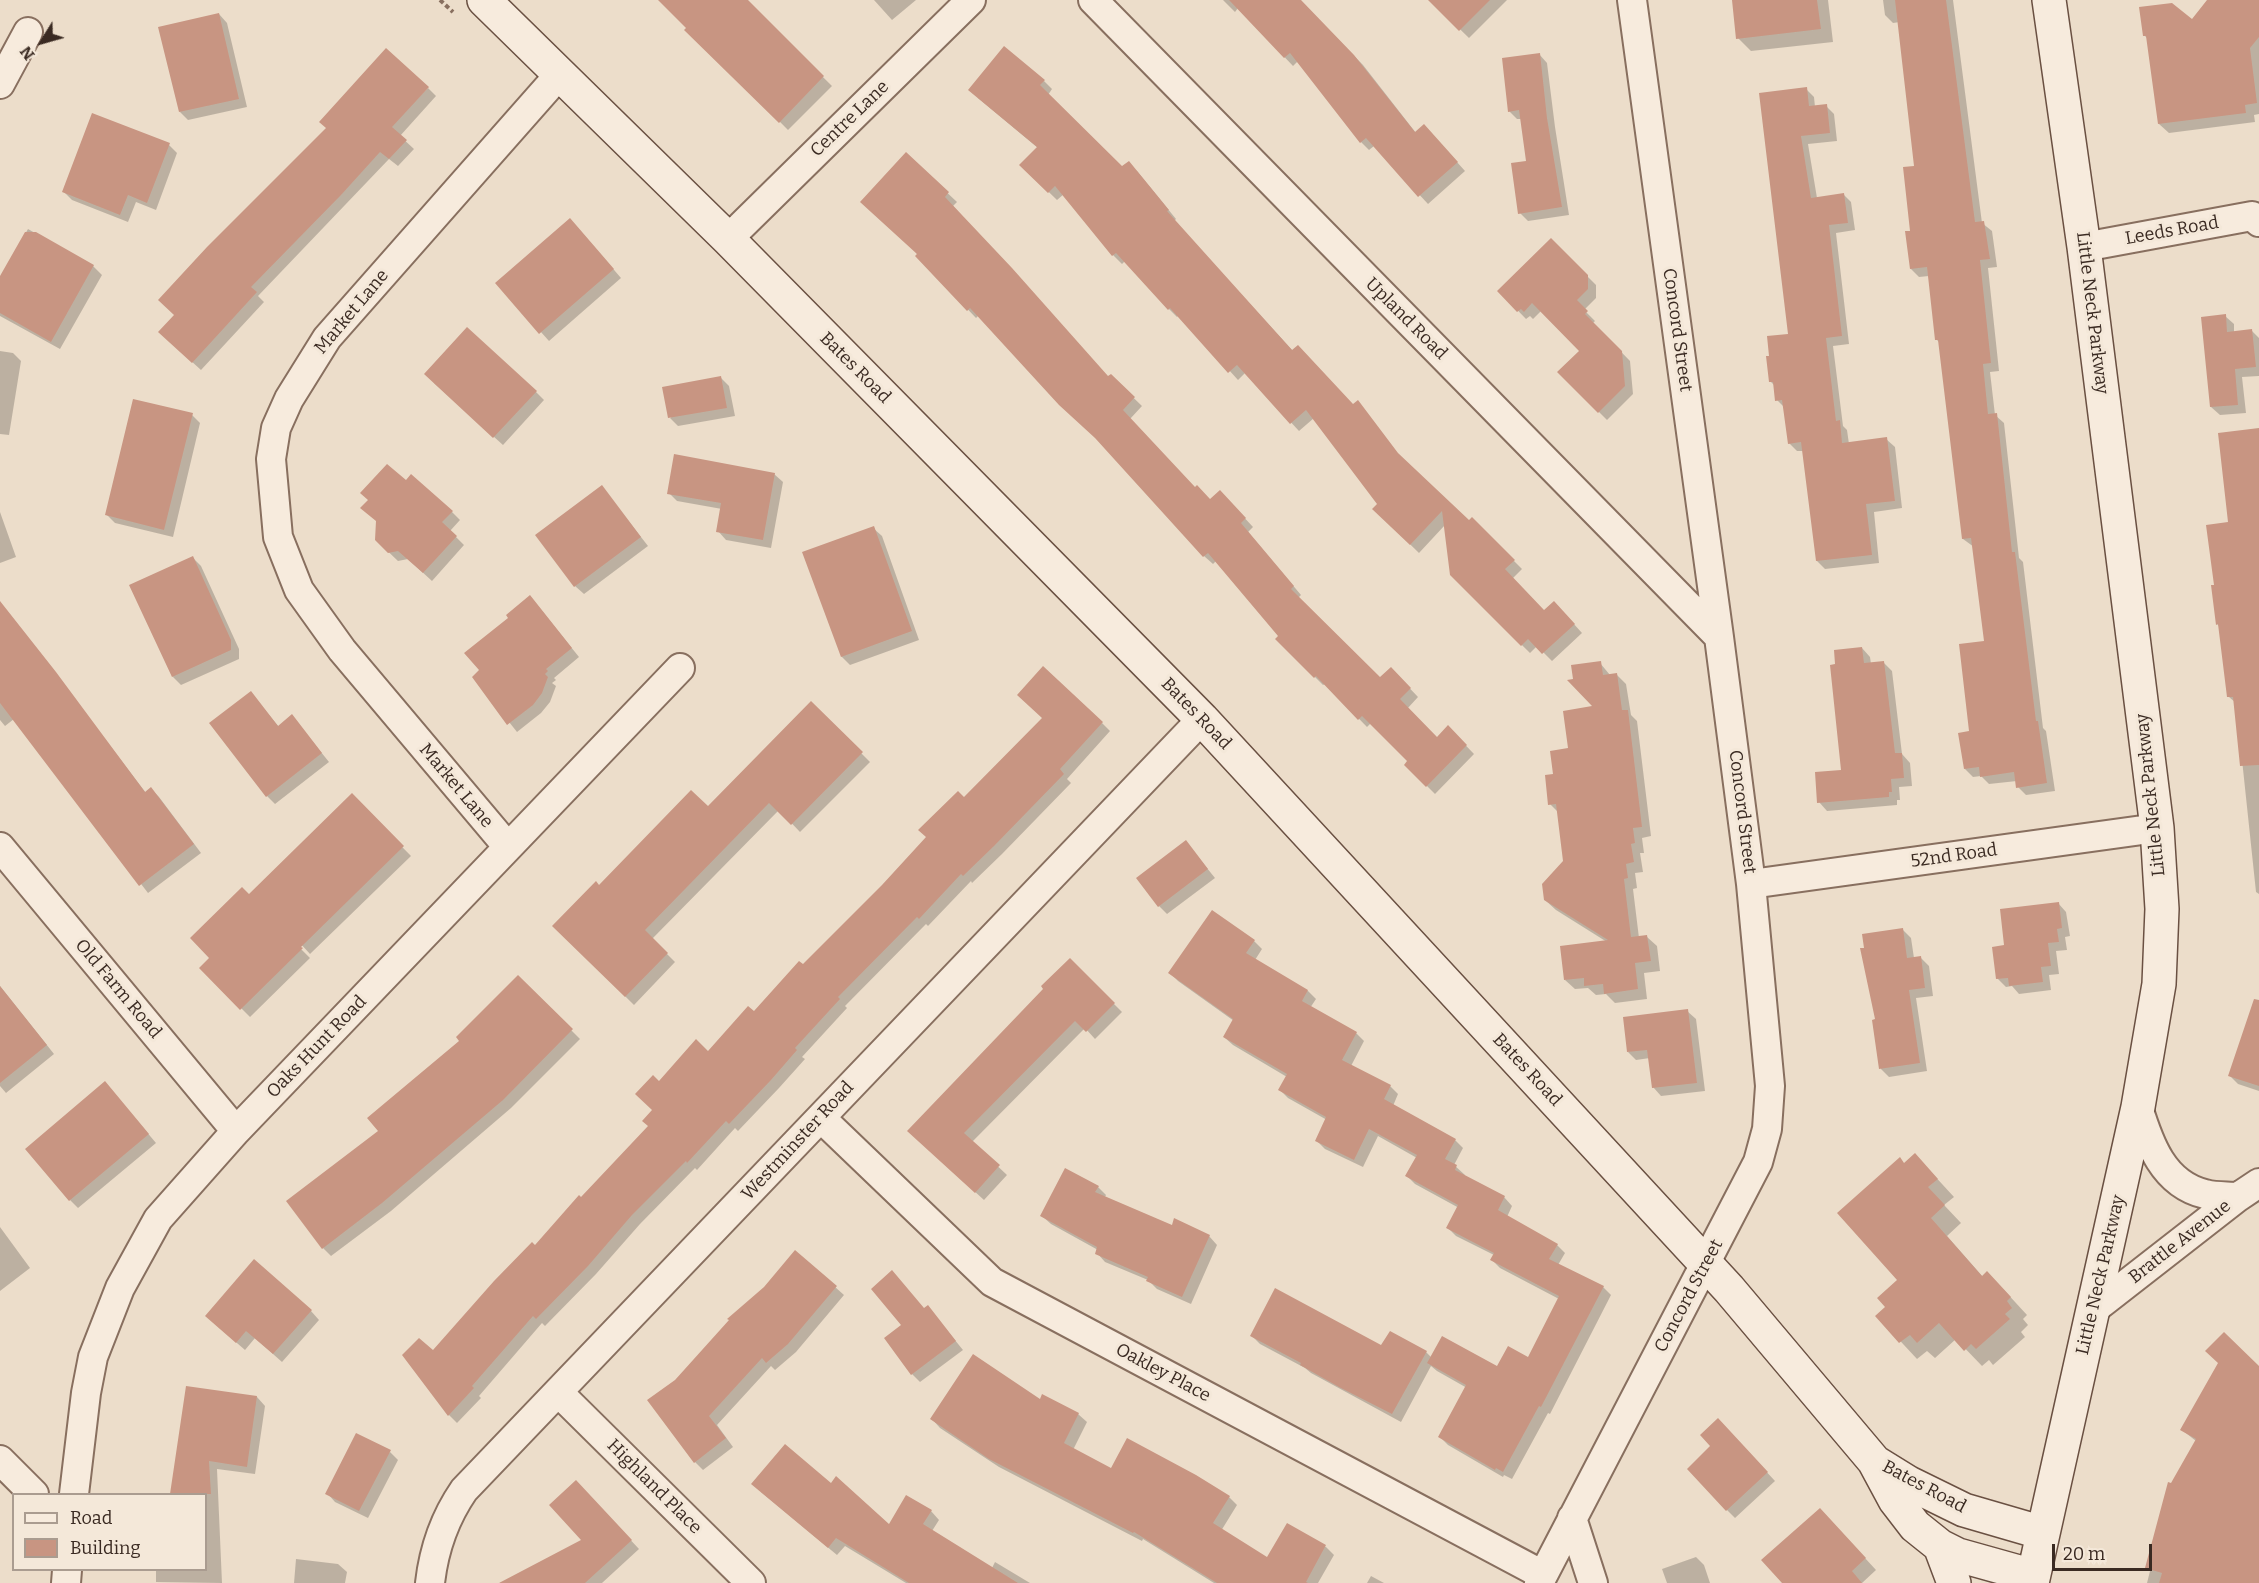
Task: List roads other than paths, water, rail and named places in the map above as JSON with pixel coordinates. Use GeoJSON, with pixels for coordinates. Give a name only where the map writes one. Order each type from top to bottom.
{"type":"FeatureCollection","features":[{"type":"Feature","properties":{"kind":"street","name":"Bates Road"},"geometry":{"type":"LineString","coordinates":[[484,0],[728,239],[1202,719],[1706,1263],[1874,1461],[1895,1500],[1915,1526],[1940,1546],[1958,1555],[2033,1579]]}},
{"type":"Feature","properties":{"kind":"street","name":"Centre Lane"},"geometry":{"type":"LineString","coordinates":[[728,239],[971,0]]}},
{"type":"Feature","properties":{"kind":"street","name":"Upland Road"},"geometry":{"type":"LineString","coordinates":[[1093,0],[1719,637]]}},
{"type":"Feature","properties":{"kind":"street","name":"Concord Street"},"geometry":{"type":"LineString","coordinates":[[1541,1579],[1758,1162],[1767,1129],[1770,1086],[1751,884],[1632,0]]}},
{"type":"Feature","properties":{"kind":"street","name":"Little Neck Parkway"},"geometry":{"type":"LineString","coordinates":[[2033,1579],[2138,1107],[2159,984],[2162,909],[2157,828],[2084,247],[2049,0]]}},
{"type":"Feature","properties":{"kind":"street"},"geometry":{"type":"LineString","coordinates":[[0,84],[28,32]]}},
{"type":"Feature","properties":{"kind":"street","name":"Market Lane"},"geometry":{"type":"LineString","coordinates":[[508,847],[342,650],[299,590],[279,537],[271,459],[276,428],[289,399],[327,338],[559,75]]}},
{"type":"Feature","properties":{"kind":"street","name":"Leeds Road"},"geometry":{"type":"LineString","coordinates":[[2084,247],[2257,211]]}},
{"type":"Feature","properties":{"kind":"street","name":"Oaks Hunt Road"},"geometry":{"type":"LineString","coordinates":[[74,1493],[86,1393],[93,1357],[120,1288],[158,1219],[236,1131],[680,668]]}},
{"type":"Feature","properties":{"kind":"street","name":"Westminster Road"},"geometry":{"type":"LineString","coordinates":[[430,1583],[437,1544],[453,1506],[464,1490],[821,1118],[896,1036],[1202,719]]}},
{"type":"Feature","properties":{"kind":"street","name":"52nd Road"},"geometry":{"type":"LineString","coordinates":[[1751,884],[2157,828]]}},
{"type":"Feature","properties":{"kind":"street","name":"Old Farm Road"},"geometry":{"type":"LineString","coordinates":[[0,847],[236,1131]]}},
{"type":"Feature","properties":{"kind":"street","name":"Brattle Avenue"},"geometry":{"type":"LineString","coordinates":[[2138,1107],[2148,1138],[2164,1168],[2180,1181],[2204,1194],[2248,1190]]}},
{"type":"Feature","properties":{"kind":"street","name":"Oakley Place"},"geometry":{"type":"LineString","coordinates":[[821,1118],[992,1282],[1541,1579]]}},
{"type":"Feature","properties":{"kind":"street","name":"Brattle Avenue"},"geometry":{"type":"LineString","coordinates":[[2093,1310],[2248,1190]]}},
{"type":"Feature","properties":{"kind":"street","name":"Highland Place"},"geometry":{"type":"LineString","coordinates":[[558,1392],[751,1583]]}},
{"type":"Feature","properties":{"kind":"street"},"geometry":{"type":"LineString","coordinates":[[0,1460],[33,1493]]}},
{"type":"Feature","properties":{"kind":"street","name":"Bates Road"},"geometry":{"type":"LineString","coordinates":[[1874,1461],[1909,1483],[1955,1506],[2043,1533]]}},
{"type":"Feature","properties":{"kind":"street"},"geometry":{"type":"LineString","coordinates":[[1572,1518],[1593,1583]]}},
{"type":"Feature","properties":{"kind":"street"},"geometry":{"type":"LineString","coordinates":[[1940,1546],[1954,1583]]}}]}
